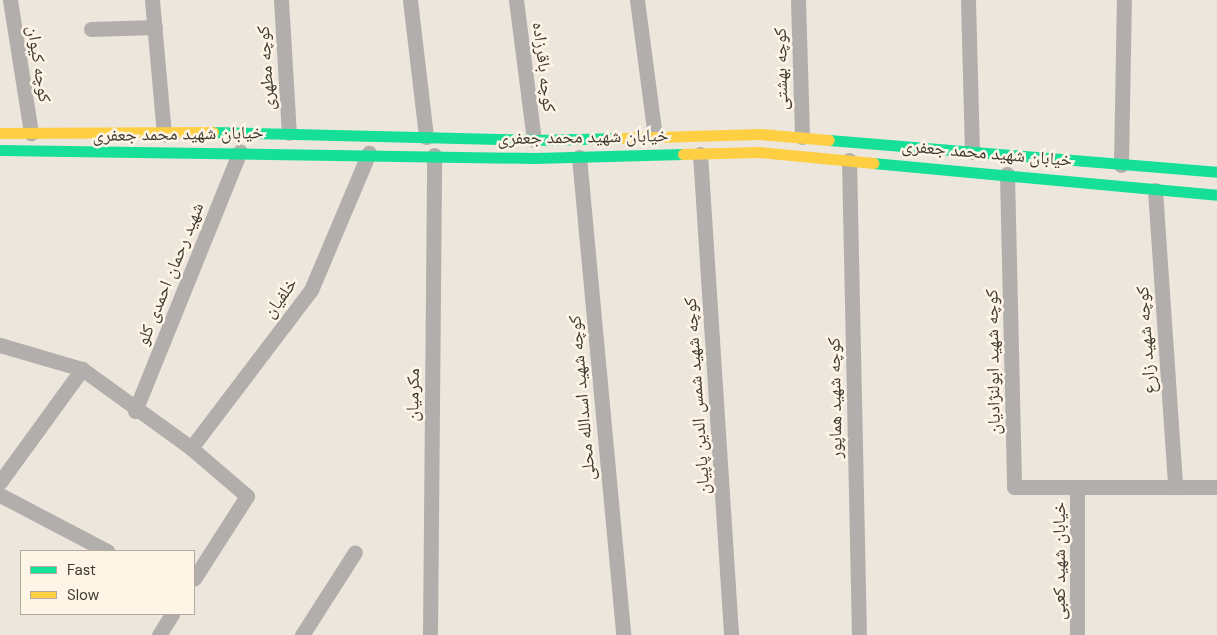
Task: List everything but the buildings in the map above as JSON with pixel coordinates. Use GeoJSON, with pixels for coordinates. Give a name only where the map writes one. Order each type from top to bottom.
{"type":"FeatureCollection","features":[{"type":"Feature","properties":{"kind":"street","name":"کوچه کیوان"},"geometry":{"type":"LineString","coordinates":[[10,0],[31,133]]}},
{"type":"Feature","properties":{"kind":"street"},"geometry":{"type":"LineString","coordinates":[[152,0],[164,134]]}},
{"type":"Feature","properties":{"kind":"street","name":"کوچه مطهری"},"geometry":{"type":"LineString","coordinates":[[281,0],[290,133]]}},
{"type":"Feature","properties":{"kind":"street"},"geometry":{"type":"LineString","coordinates":[[410,0],[426,137]]}},
{"type":"Feature","properties":{"kind":"street","name":"کوچه باقرزاده"},"geometry":{"type":"LineString","coordinates":[[516,0],[534,140]]}},
{"type":"Feature","properties":{"kind":"street"},"geometry":{"type":"LineString","coordinates":[[637,0],[655,137]]}},
{"type":"Feature","properties":{"kind":"street","name":"کوچه بهشتی"},"geometry":{"type":"LineString","coordinates":[[798,0],[802,137]]}},
{"type":"Feature","properties":{"kind":"street"},"geometry":{"type":"LineString","coordinates":[[968,0],[972,152]]}},
{"type":"Feature","properties":{"kind":"street"},"geometry":{"type":"LineString","coordinates":[[1121,165],[1124,0]]}},
{"type":"Feature","properties":{"kind":"street"},"geometry":{"type":"LineString","coordinates":[[91,29],[155,27]]}},
{"type":"Feature","properties":{"kind":"street","name":"خیابان شهید محمد جعفری"},"geometry":{"type":"LineString","coordinates":[[0,133],[290,133],[534,140],[655,137],[802,137],[1164,170],[1217,172]]}},
{"type":"Feature","properties":{"kind":"street","name":"خیابان شهید محمد جعفری"},"geometry":{"type":"LineString","coordinates":[[0,150],[240,150],[579,157],[759,152],[1217,195]]}},
{"type":"Feature","properties":{"kind":"street","name":"شهید رحمان احمدی کلو"},"geometry":{"type":"LineString","coordinates":[[135,411],[240,150]]}},
{"type":"Feature","properties":{"kind":"street","name":"خلفیان"},"geometry":{"type":"LineString","coordinates":[[191,448],[311,290],[369,153]]}},
{"type":"Feature","properties":{"kind":"street","name":"کوچه شهید شمس الدین پاپیان"},"geometry":{"type":"LineString","coordinates":[[700,154],[731,635]]}},
{"type":"Feature","properties":{"kind":"street","name":"مکرمیان"},"geometry":{"type":"LineString","coordinates":[[430,635],[434,155]]}},
{"type":"Feature","properties":{"kind":"street","name":"کوچه شهید اسدالله محلی"},"geometry":{"type":"LineString","coordinates":[[579,157],[623,635]]}},
{"type":"Feature","properties":{"kind":"street","name":"کوچه شهید هماپور"},"geometry":{"type":"LineString","coordinates":[[849,160],[859,635]]}},
{"type":"Feature","properties":{"kind":"street","name":"کوچه شهید ابولنژادیان"},"geometry":{"type":"LineString","coordinates":[[1007,174],[1014,487],[1077,487]]}},
{"type":"Feature","properties":{"kind":"street","name":"کوچه شهید زارع"},"geometry":{"type":"LineString","coordinates":[[1155,190],[1175,487]]}},
{"type":"Feature","properties":{"kind":"street"},"geometry":{"type":"LineString","coordinates":[[0,345],[82,369],[135,411],[191,448],[246,496],[195,577]]}},
{"type":"Feature","properties":{"kind":"street"},"geometry":{"type":"LineString","coordinates":[[0,482],[82,369]]}},
{"type":"Feature","properties":{"kind":"street"},"geometry":{"type":"LineString","coordinates":[[1077,487],[1217,487]]}},
{"type":"Feature","properties":{"kind":"street","name":"خیابان شهید کعبی"},"geometry":{"type":"LineString","coordinates":[[1077,487],[1077,635]]}},
{"type":"Feature","properties":{"kind":"street"},"geometry":{"type":"LineString","coordinates":[[0,495],[105,550]]}},
{"type":"Feature","properties":{"kind":"street"},"geometry":{"type":"LineString","coordinates":[[302,635],[355,552]]}},
{"type":"Feature","properties":{"kind":"street"},"geometry":{"type":"LineString","coordinates":[[159,635],[171,615]]}},
{"type":"Feature","properties":{"kind":"traffic: fast"},"geometry":{"type":"LineString","coordinates":[[213,132],[534,140],[623,138]]}},
{"type":"Feature","properties":{"kind":"traffic: fast"},"geometry":{"type":"LineString","coordinates":[[829,140],[1217,172]]}},
{"type":"Feature","properties":{"kind":"traffic: fast"},"geometry":{"type":"LineString","coordinates":[[0,150],[534,158],[683,154]]}},
{"type":"Feature","properties":{"kind":"traffic: fast"},"geometry":{"type":"LineString","coordinates":[[873,163],[1217,195]]}},
{"type":"Feature","properties":{"kind":"traffic: slow"},"geometry":{"type":"LineString","coordinates":[[0,133],[213,132]]}},
{"type":"Feature","properties":{"kind":"traffic: slow"},"geometry":{"type":"LineString","coordinates":[[623,138],[760,134],[829,140]]}},
{"type":"Feature","properties":{"kind":"traffic: slow"},"geometry":{"type":"LineString","coordinates":[[683,154],[759,152],[873,163]]}}]}
